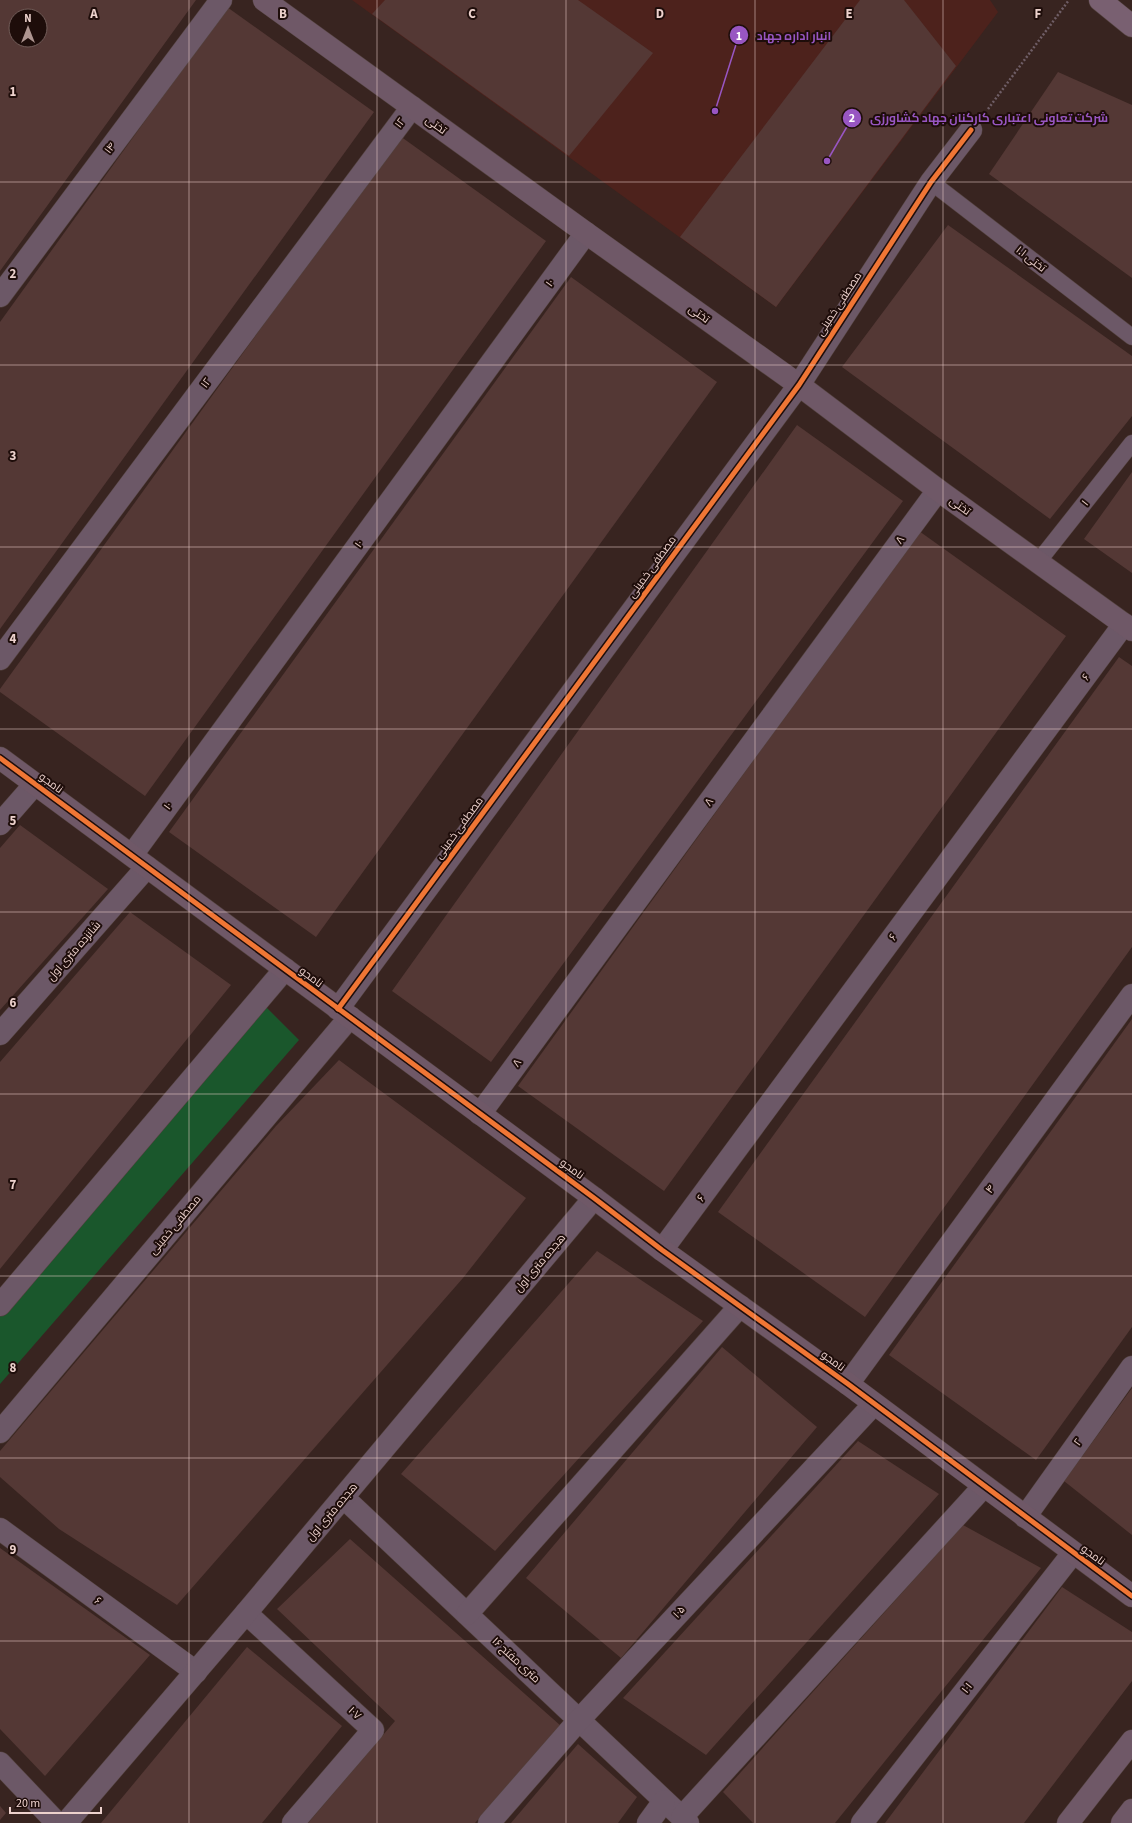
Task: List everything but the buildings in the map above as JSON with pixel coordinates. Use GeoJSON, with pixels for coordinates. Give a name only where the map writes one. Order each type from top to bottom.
{"type":"FeatureCollection","features":[{"type":"Feature","properties":{"kind":"main road"},"geometry":{"type":"LineString","coordinates":[[1100,0],[1132,26]]}},
{"type":"Feature","properties":{"kind":"street","name":"۱۴"},"geometry":{"type":"LineString","coordinates":[[0,296],[221,0]]}},
{"type":"Feature","properties":{"kind":"street","name":"تختی"},"geometry":{"type":"LineString","coordinates":[[264,0],[799,385],[938,490],[1128,627]]}},
{"type":"Feature","properties":{"kind":"street","name":"۱۲"},"geometry":{"type":"LineString","coordinates":[[0,659],[412,107]]}},
{"type":"Feature","properties":{"kind":"street","name":"مصطفی خمینی"},"geometry":{"type":"LineString","coordinates":[[0,1432],[344,1013],[799,385],[931,182],[971,130]]}},
{"type":"Feature","properties":{"kind":"street","name":"۱۰"},"geometry":{"type":"LineString","coordinates":[[139,861],[586,233]]}},
{"type":"Feature","properties":{"kind":"street","name":"۸"},"geometry":{"type":"LineString","coordinates":[[480,1114],[938,490]]}},
{"type":"Feature","properties":{"kind":"street","name":"۶"},"geometry":{"type":"LineString","coordinates":[[662,1250],[1128,627]]}},
{"type":"Feature","properties":{"kind":"street","name":"نامجو"},"geometry":{"type":"LineString","coordinates":[[0,758],[662,1250],[848,1384],[1024,1517],[1132,1596]]}},
{"type":"Feature","properties":{"kind":"street"},"geometry":{"type":"LineString","coordinates":[[0,824],[35,784]]}},
{"type":"Feature","properties":{"kind":"street","name":"شانزده متری اول"},"geometry":{"type":"LineString","coordinates":[[0,1034],[139,861]]}},
{"type":"Feature","properties":{"kind":"street"},"geometry":{"type":"LineString","coordinates":[[0,1305],[285,969]]}},
{"type":"Feature","properties":{"kind":"street","name":"۴"},"geometry":{"type":"LineString","coordinates":[[848,1384],[1132,995]]}},
{"type":"Feature","properties":{"kind":"street","name":"هجده متری اول"},"geometry":{"type":"LineString","coordinates":[[66,1823],[344,1498],[594,1198]]}},
{"type":"Feature","properties":{"kind":"street"},"geometry":{"type":"LineString","coordinates":[[467,1614],[740,1306]]}},
{"type":"Feature","properties":{"kind":"street","name":"۲"},"geometry":{"type":"LineString","coordinates":[[1024,1517],[1132,1367]]}},
{"type":"Feature","properties":{"kind":"street","name":"۱۰۵"},"geometry":{"type":"LineString","coordinates":[[489,1823],[579,1720],[874,1404]]}},
{"type":"Feature","properties":{"kind":"street"},"geometry":{"type":"LineString","coordinates":[[685,1820],[984,1486]]}},
{"type":"Feature","properties":{"kind":"street","name":"۱۶ متری مفتح"},"geometry":{"type":"LineString","coordinates":[[344,1498],[685,1820]]}},
{"type":"Feature","properties":{"kind":"street","name":"۶"},"geometry":{"type":"LineString","coordinates":[[0,1530],[196,1672]]}},
{"type":"Feature","properties":{"kind":"street","name":"۱۰۱"},"geometry":{"type":"LineString","coordinates":[[862,1823],[1073,1553]]}},
{"type":"Feature","properties":{"kind":"street","name":"۱۰۷"},"geometry":{"type":"LineString","coordinates":[[246,1613],[373,1730],[293,1823]]}},
{"type":"Feature","properties":{"kind":"street"},"geometry":{"type":"LineString","coordinates":[[1068,1823],[1132,1741]]}},
{"type":"Feature","properties":{"kind":"street"},"geometry":{"type":"LineString","coordinates":[[0,1763],[57,1823]]}},
{"type":"Feature","properties":{"kind":"street"},"geometry":{"type":"LineString","coordinates":[[648,1823],[664,1801]]}},
{"type":"Feature","properties":{"kind":"street"},"geometry":{"type":"LineString","coordinates":[[1122,1823],[1132,1810]]}},
{"type":"Feature","properties":{"kind":"lane","name":"تختی ۱.۱"},"geometry":{"type":"LineString","coordinates":[[931,182],[1132,337]]}},
{"type":"Feature","properties":{"kind":"lane","name":"۱"},"geometry":{"type":"LineString","coordinates":[[1038,562],[1132,443]]}},
{"type":"Feature","properties":{"kind":"path"},"geometry":{"type":"LineString","coordinates":[[971,130],[1069,0]]}},
{"type":"Feature","properties":{"kind":"shaded area"},"geometry":{"type":"Polygon","coordinates":[[[352,0],[990,0],[998,12],[776,307],[352,0]]]}},
{"type":"Feature","properties":{"kind":"green space"},"geometry":{"type":"Polygon","coordinates":[[[266,1007],[299,1040],[0,1384],[0,1316],[266,1007]]]}},
{"type":"Feature","properties":{"kind":"cycle path"},"geometry":{"type":"LineString","coordinates":[[338,1009],[799,385],[931,182],[971,130]]}},
{"type":"Feature","properties":{"kind":"cycle path"},"geometry":{"type":"LineString","coordinates":[[0,758],[662,1250],[848,1384],[1132,1596]]}},
{"type":"Feature","properties":{"kind":"place","name":"انبار اداره جهاد"},"geometry":{"type":"Point","coordinates":[715,111]}},
{"type":"Feature","properties":{"kind":"place","name":"شرکت تعاونی اعتباری کارکنان جهاد کشاورزی"},"geometry":{"type":"Point","coordinates":[827,161]}}]}
